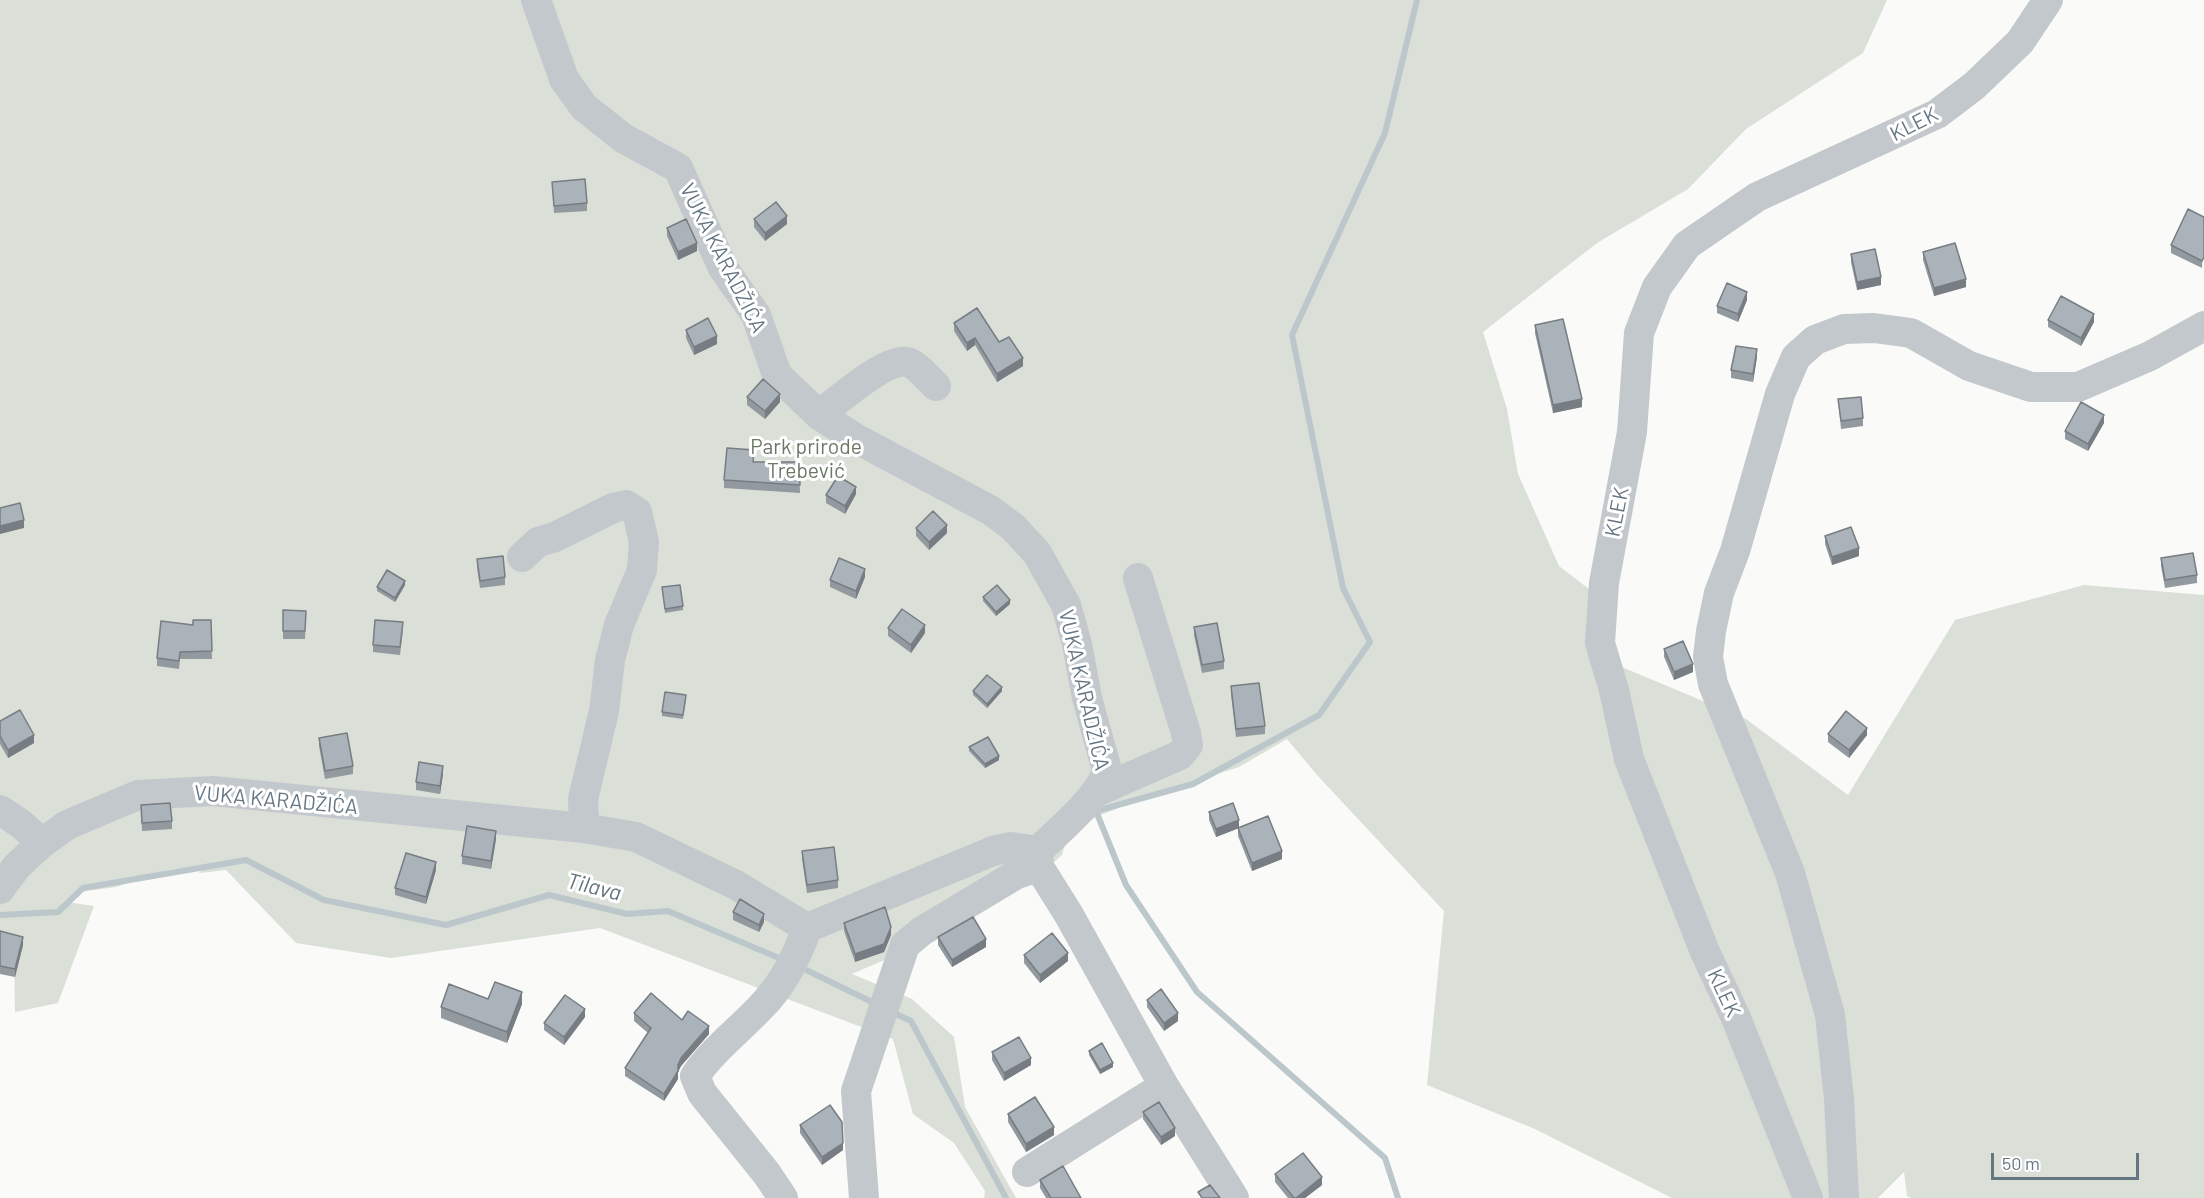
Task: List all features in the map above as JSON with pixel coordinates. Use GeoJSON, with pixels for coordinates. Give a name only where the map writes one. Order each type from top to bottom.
{"type":"FeatureCollection","features":[{"type":"Feature","properties":{"kind":"street","name":"VUKA KARADŽIĆA"},"geometry":{"type":"LineString","coordinates":[[536,0],[564,79],[584,107],[623,138],[678,168],[723,268],[756,315],[777,375],[819,416],[855,438],[990,510],[1013,527],[1037,553],[1066,605],[1077,644],[1087,698],[1107,770],[1105,781],[1039,859]]}},
{"type":"Feature","properties":{"kind":"street","name":"KLEK"},"geometry":{"type":"LineString","coordinates":[[1808,1198],[1736,1018],[1705,952],[1629,759],[1614,690],[1600,644],[1604,583],[1632,432],[1639,333],[1657,287],[1687,245],[1757,197],[1937,114],[1974,86],[2020,42],[2048,0]]}},
{"type":"Feature","properties":{"kind":"street"},"geometry":{"type":"LineString","coordinates":[[1844,1198],[1839,1099],[1830,1015],[1790,873],[1713,684],[1708,657],[1719,593],[1735,551],[1780,394],[1796,357],[1815,340],[1844,329],[1874,328],[1911,333],[1969,366],[2031,387],[2078,387],[2150,356],[2204,326]]}},
{"type":"Feature","properties":{"kind":"street"},"geometry":{"type":"LineString","coordinates":[[819,416],[853,387],[899,362],[910,363],[936,386]]}},
{"type":"Feature","properties":{"kind":"street"},"geometry":{"type":"LineString","coordinates":[[522,556],[538,542],[555,537],[613,508],[626,505],[637,512],[644,542],[642,570],[619,625],[610,660],[604,711],[583,799],[584,828]]}},
{"type":"Feature","properties":{"kind":"street"},"geometry":{"type":"LineString","coordinates":[[1096,792],[1180,755],[1188,745],[1138,578]]}},
{"type":"Feature","properties":{"kind":"street","name":"VUKA KARADŽIĆA"},"geometry":{"type":"LineString","coordinates":[[0,889],[17,866],[42,843],[67,825],[138,795],[213,791],[584,828],[636,837],[736,885],[807,928]]}},
{"type":"Feature","properties":{"kind":"street"},"geometry":{"type":"LineString","coordinates":[[0,810],[21,824],[42,843]]}},
{"type":"Feature","properties":{"kind":"street"},"geometry":{"type":"LineString","coordinates":[[783,1198],[767,1174],[702,1093],[695,1076],[706,1060],[762,1006],[790,966],[807,928],[993,851],[1011,847],[1039,859],[1164,1086],[1234,1198]]}},
{"type":"Feature","properties":{"kind":"street"},"geometry":{"type":"LineString","coordinates":[[864,1198],[856,1091],[905,945],[922,930],[1039,859]]}},
{"type":"Feature","properties":{"kind":"street"},"geometry":{"type":"LineString","coordinates":[[1027,1172],[1164,1086]]}},
{"type":"Feature","properties":{"kind":"green space","name":"Park prirode Trebević"},"geometry":{"type":"Polygon","coordinates":[[[0,0],[1887,0],[1863,53],[1746,129],[1688,189],[1597,243],[1483,332],[1507,409],[1518,474],[1559,566],[1606,602],[1617,665],[1746,719],[1848,795],[1955,620],[2084,585],[2204,595],[2204,1198],[1911,1198],[1907,1196],[1904,1172],[1878,1198],[1672,1198],[1535,1129],[1427,1085],[1444,911],[1317,775],[1287,739],[1239,767],[1144,798],[1098,816],[1082,825],[1066,841],[1062,855],[1052,864],[914,947],[852,974],[912,999],[954,1037],[965,1107],[1016,1198],[984,1198],[985,1191],[954,1143],[913,1114],[893,1039],[600,928],[391,958],[296,943],[226,870],[199,873],[207,865],[168,870],[116,887],[79,892],[67,902],[94,906],[58,1003],[15,1012],[14,939],[0,939],[0,0]]]}},
{"type":"Feature","properties":{"kind":"building"},"geometry":{"type":"Polygon","coordinates":[[[585,179],[587,203],[554,206],[552,182],[585,179]]]}},
{"type":"Feature","properties":{"kind":"building"},"geometry":{"type":"Polygon","coordinates":[[[776,202],[787,216],[765,233],[754,219],[776,202]]]}},
{"type":"Feature","properties":{"kind":"building"},"geometry":{"type":"Polygon","coordinates":[[[2188,209],[2204,217],[2204,257],[2202,261],[2171,245],[2188,209]]]}},
{"type":"Feature","properties":{"kind":"building"},"geometry":{"type":"Polygon","coordinates":[[[686,219],[697,243],[678,252],[667,228],[686,219]]]}},
{"type":"Feature","properties":{"kind":"building"},"geometry":{"type":"Polygon","coordinates":[[[1955,243],[1966,279],[1934,288],[1923,252],[1955,243]]]}},
{"type":"Feature","properties":{"kind":"building"},"geometry":{"type":"Polygon","coordinates":[[[1875,249],[1881,277],[1857,282],[1851,254],[1875,249]]]}},
{"type":"Feature","properties":{"kind":"building"},"geometry":{"type":"Polygon","coordinates":[[[1727,283],[1747,292],[1738,314],[1717,306],[1727,283]]]}},
{"type":"Feature","properties":{"kind":"building"},"geometry":{"type":"Polygon","coordinates":[[[2061,296],[2094,314],[2081,338],[2048,320],[2061,296]]]}},
{"type":"Feature","properties":{"kind":"building"},"geometry":{"type":"Polygon","coordinates":[[[977,308],[999,342],[1009,337],[1023,358],[997,374],[975,338],[967,343],[954,323],[977,308]]]}},
{"type":"Feature","properties":{"kind":"building"},"geometry":{"type":"Polygon","coordinates":[[[708,318],[717,336],[694,347],[686,330],[708,318]]]}},
{"type":"Feature","properties":{"kind":"building"},"geometry":{"type":"Polygon","coordinates":[[[1563,319],[1582,399],[1553,405],[1535,325],[1563,319]]]}},
{"type":"Feature","properties":{"kind":"building"},"geometry":{"type":"Polygon","coordinates":[[[1736,346],[1757,349],[1753,374],[1731,370],[1736,346]]]}},
{"type":"Feature","properties":{"kind":"building"},"geometry":{"type":"Polygon","coordinates":[[[763,379],[780,394],[765,411],[747,397],[763,379]]]}},
{"type":"Feature","properties":{"kind":"building"},"geometry":{"type":"Polygon","coordinates":[[[1861,397],[1863,418],[1841,421],[1838,399],[1861,397]]]}},
{"type":"Feature","properties":{"kind":"building"},"geometry":{"type":"Polygon","coordinates":[[[2081,402],[2104,415],[2088,444],[2065,431],[2081,402]]]}},
{"type":"Feature","properties":{"kind":"building"},"geometry":{"type":"Polygon","coordinates":[[[727,448],[754,450],[753,462],[799,462],[800,485],[724,480],[727,448]]]}},
{"type":"Feature","properties":{"kind":"building"},"geometry":{"type":"Polygon","coordinates":[[[838,476],[856,487],[845,506],[826,495],[838,476]]]}},
{"type":"Feature","properties":{"kind":"building"},"geometry":{"type":"Polygon","coordinates":[[[20,503],[24,520],[0,526],[0,508],[20,503]]]}},
{"type":"Feature","properties":{"kind":"building"},"geometry":{"type":"Polygon","coordinates":[[[933,511],[947,525],[929,542],[916,528],[933,511]]]}},
{"type":"Feature","properties":{"kind":"building"},"geometry":{"type":"Polygon","coordinates":[[[1851,527],[1859,548],[1832,557],[1825,536],[1851,527]]]}},
{"type":"Feature","properties":{"kind":"building"},"geometry":{"type":"Polygon","coordinates":[[[2193,553],[2197,575],[2165,580],[2161,558],[2193,553]]]}},
{"type":"Feature","properties":{"kind":"building"},"geometry":{"type":"Polygon","coordinates":[[[503,556],[505,577],[480,581],[477,559],[503,556]]]}},
{"type":"Feature","properties":{"kind":"building"},"geometry":{"type":"Polygon","coordinates":[[[839,558],[865,569],[856,591],[830,580],[839,558]]]}},
{"type":"Feature","properties":{"kind":"building"},"geometry":{"type":"Polygon","coordinates":[[[387,570],[405,581],[395,598],[377,587],[387,570]]]}},
{"type":"Feature","properties":{"kind":"building"},"geometry":{"type":"Polygon","coordinates":[[[680,585],[683,606],[665,609],[662,587],[680,585]]]}},
{"type":"Feature","properties":{"kind":"building"},"geometry":{"type":"Polygon","coordinates":[[[997,585],[1010,600],[996,612],[983,597],[997,585]]]}},
{"type":"Feature","properties":{"kind":"building"},"geometry":{"type":"Polygon","coordinates":[[[902,609],[925,625],[911,645],[888,628],[902,609]]]}},
{"type":"Feature","properties":{"kind":"building"},"geometry":{"type":"Polygon","coordinates":[[[283,610],[306,611],[305,631],[283,631],[283,610]]]}},
{"type":"Feature","properties":{"kind":"building"},"geometry":{"type":"Polygon","coordinates":[[[193,620],[211,620],[212,651],[180,652],[179,661],[157,658],[161,621],[193,625],[193,620]]]}},
{"type":"Feature","properties":{"kind":"building"},"geometry":{"type":"Polygon","coordinates":[[[375,620],[403,622],[400,647],[373,645],[375,620]]]}},
{"type":"Feature","properties":{"kind":"building"},"geometry":{"type":"Polygon","coordinates":[[[1217,623],[1224,661],[1202,665],[1194,627],[1217,623]]]}},
{"type":"Feature","properties":{"kind":"building"},"geometry":{"type":"Polygon","coordinates":[[[1683,641],[1693,664],[1674,672],[1664,649],[1683,641]]]}},
{"type":"Feature","properties":{"kind":"building"},"geometry":{"type":"Polygon","coordinates":[[[987,675],[1002,687],[987,704],[973,691],[987,675]]]}},
{"type":"Feature","properties":{"kind":"building"},"geometry":{"type":"Polygon","coordinates":[[[1259,683],[1265,726],[1236,729],[1231,686],[1259,683]]]}},
{"type":"Feature","properties":{"kind":"building"},"geometry":{"type":"Polygon","coordinates":[[[665,692],[686,695],[683,715],[662,712],[665,692]]]}},
{"type":"Feature","properties":{"kind":"building"},"geometry":{"type":"Polygon","coordinates":[[[20,710],[34,735],[8,750],[0,736],[0,721],[20,710]]]}},
{"type":"Feature","properties":{"kind":"building"},"geometry":{"type":"Polygon","coordinates":[[[1846,711],[1867,728],[1849,750],[1828,734],[1846,711]]]}},
{"type":"Feature","properties":{"kind":"building"},"geometry":{"type":"Polygon","coordinates":[[[347,733],[353,766],[325,771],[319,738],[347,733]]]}},
{"type":"Feature","properties":{"kind":"building"},"geometry":{"type":"Polygon","coordinates":[[[988,737],[999,756],[985,764],[969,747],[988,737]]]}},
{"type":"Feature","properties":{"kind":"building"},"geometry":{"type":"Polygon","coordinates":[[[419,762],[443,766],[440,786],[416,782],[419,762]]]}},
{"type":"Feature","properties":{"kind":"building"},"geometry":{"type":"Polygon","coordinates":[[[170,803],[172,821],[142,823],[141,805],[170,803]]]}},
{"type":"Feature","properties":{"kind":"building"},"geometry":{"type":"Polygon","coordinates":[[[1233,803],[1239,820],[1216,829],[1209,812],[1233,803]]]}},
{"type":"Feature","properties":{"kind":"building"},"geometry":{"type":"Polygon","coordinates":[[[1268,816],[1282,851],[1252,863],[1238,828],[1268,816]]]}},
{"type":"Feature","properties":{"kind":"building"},"geometry":{"type":"Polygon","coordinates":[[[467,826],[496,831],[491,861],[462,856],[467,826]]]}},
{"type":"Feature","properties":{"kind":"building"},"geometry":{"type":"Polygon","coordinates":[[[834,847],[838,880],[807,885],[802,851],[834,847]]]}},
{"type":"Feature","properties":{"kind":"building"},"geometry":{"type":"Polygon","coordinates":[[[406,853],[436,862],[426,897],[395,888],[406,853]]]}},
{"type":"Feature","properties":{"kind":"building"},"geometry":{"type":"Polygon","coordinates":[[[740,899],[764,914],[759,925],[733,912],[740,899]]]}},
{"type":"Feature","properties":{"kind":"building"},"geometry":{"type":"Polygon","coordinates":[[[885,907],[891,927],[884,944],[855,954],[844,923],[885,907]]]}},
{"type":"Feature","properties":{"kind":"building"},"geometry":{"type":"Polygon","coordinates":[[[973,917],[986,939],[952,960],[938,937],[973,917]]]}},
{"type":"Feature","properties":{"kind":"building"},"geometry":{"type":"Polygon","coordinates":[[[0,931],[23,937],[15,969],[0,966],[0,931]]]}},
{"type":"Feature","properties":{"kind":"building"},"geometry":{"type":"Polygon","coordinates":[[[1052,933],[1068,953],[1040,975],[1024,955],[1052,933]]]}},
{"type":"Feature","properties":{"kind":"building"},"geometry":{"type":"Polygon","coordinates":[[[495,982],[522,992],[507,1032],[441,1007],[449,984],[488,999],[495,982]]]}},
{"type":"Feature","properties":{"kind":"building"},"geometry":{"type":"Polygon","coordinates":[[[1161,989],[1178,1013],[1164,1023],[1147,1000],[1161,989]]]}},
{"type":"Feature","properties":{"kind":"building"},"geometry":{"type":"Polygon","coordinates":[[[651,993],[682,1020],[688,1011],[709,1026],[681,1058],[678,1071],[664,1094],[625,1068],[651,1028],[634,1013],[651,993]]]}},
{"type":"Feature","properties":{"kind":"building"},"geometry":{"type":"Polygon","coordinates":[[[565,995],[585,1009],[564,1037],[544,1023],[565,995]]]}},
{"type":"Feature","properties":{"kind":"building"},"geometry":{"type":"Polygon","coordinates":[[[1019,1037],[1031,1058],[1004,1073],[992,1052],[1019,1037]]]}},
{"type":"Feature","properties":{"kind":"building"},"geometry":{"type":"Polygon","coordinates":[[[1102,1043],[1113,1063],[1100,1070],[1089,1051],[1102,1043]]]}},
{"type":"Feature","properties":{"kind":"building"},"geometry":{"type":"Polygon","coordinates":[[[1035,1097],[1054,1127],[1026,1144],[1008,1114],[1035,1097]]]}},
{"type":"Feature","properties":{"kind":"building"},"geometry":{"type":"Polygon","coordinates":[[[1159,1102],[1175,1128],[1161,1137],[1143,1112],[1159,1102]]]}},
{"type":"Feature","properties":{"kind":"building"},"geometry":{"type":"Polygon","coordinates":[[[830,1105],[842,1122],[843,1143],[822,1157],[800,1125],[830,1105]]]}},
{"type":"Feature","properties":{"kind":"building"},"geometry":{"type":"Polygon","coordinates":[[[1303,1153],[1322,1177],[1294,1198],[1275,1174],[1303,1153]]]}},
{"type":"Feature","properties":{"kind":"building"},"geometry":{"type":"Polygon","coordinates":[[[1063,1166],[1081,1198],[1051,1198],[1040,1180],[1063,1166]]]}},
{"type":"Feature","properties":{"kind":"building"},"geometry":{"type":"Polygon","coordinates":[[[1210,1185],[1220,1198],[1202,1198],[1198,1192],[1210,1185]]]}},
{"type":"Feature","properties":{"kind":"waterway"},"geometry":{"type":"LineString","coordinates":[[1398,1198],[1385,1158],[1197,992],[1126,885],[1096,811],[1193,784],[1319,715],[1370,642],[1343,588],[1292,335],[1385,133],[1417,0]]}},
{"type":"Feature","properties":{"kind":"waterway","name":"Tilava"},"geometry":{"type":"LineString","coordinates":[[0,915],[58,912],[83,888],[246,860],[324,900],[446,925],[549,895],[627,914],[668,911],[786,961]]}},
{"type":"Feature","properties":{"kind":"waterway","name":"Tilava"},"geometry":{"type":"LineString","coordinates":[[800,967],[878,1005]]}},
{"type":"Feature","properties":{"kind":"waterway","name":"Tilava"},"geometry":{"type":"LineString","coordinates":[[892,1012],[911,1021],[1006,1198]]}}]}
